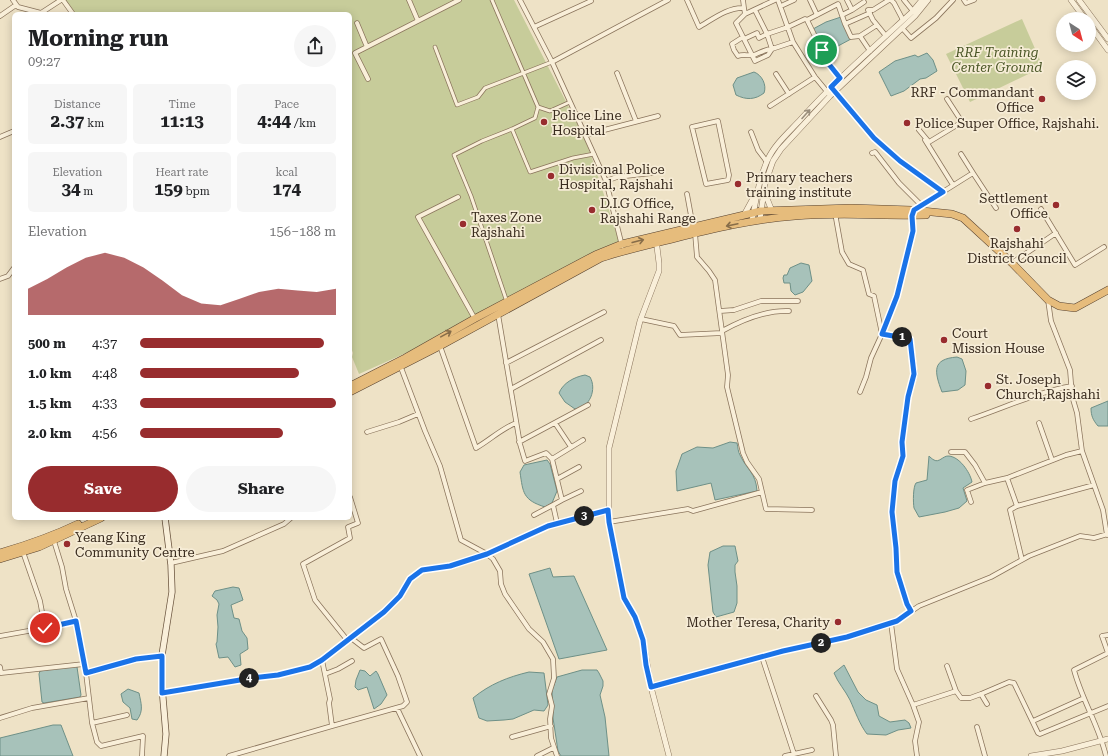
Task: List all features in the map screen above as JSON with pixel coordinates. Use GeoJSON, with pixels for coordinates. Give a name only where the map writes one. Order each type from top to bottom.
{"type":"FeatureCollection","features":[{"type":"Feature","properties":{"kind":"highway"},"geometry":{"type":"LineString","coordinates":[[352,385],[440,346],[507,302],[595,255],[694,230],[757,212],[952,214],[963,218],[1012,263],[1048,300],[1059,306],[1075,308],[1108,290]]}},
{"type":"Feature","properties":{"kind":"highway"},"geometry":{"type":"LineString","coordinates":[[694,230],[760,219],[835,212]]}},
{"type":"Feature","properties":{"kind":"highway"},"geometry":{"type":"LineString","coordinates":[[352,391],[476,322],[498,314],[601,258],[623,248]]}},
{"type":"Feature","properties":{"kind":"highway"},"geometry":{"type":"LineString","coordinates":[[0,553],[46,538],[86,520]]}},
{"type":"Feature","properties":{"kind":"highway"},"geometry":{"type":"LineString","coordinates":[[0,559],[54,541],[97,520]]}},
{"type":"Feature","properties":{"kind":"main road"},"geometry":{"type":"LineString","coordinates":[[164,756],[166,734],[162,693],[162,656],[172,592],[171,563],[165,520]]}},
{"type":"Feature","properties":{"kind":"street"},"geometry":{"type":"LineString","coordinates":[[13,0],[18,7],[37,12]]}},
{"type":"Feature","properties":{"kind":"street"},"geometry":{"type":"LineString","coordinates":[[43,12],[62,0],[71,12]]}},
{"type":"Feature","properties":{"kind":"street"},"geometry":{"type":"LineString","coordinates":[[409,0],[418,21]]}},
{"type":"Feature","properties":{"kind":"street"},"geometry":{"type":"LineString","coordinates":[[368,79],[355,53],[459,0]]}},
{"type":"Feature","properties":{"kind":"street"},"geometry":{"type":"LineString","coordinates":[[492,0],[538,107],[535,118],[454,155],[471,196],[507,302]]}},
{"type":"Feature","properties":{"kind":"street"},"geometry":{"type":"LineString","coordinates":[[520,0],[552,62],[606,181],[623,248]]}},
{"type":"Feature","properties":{"kind":"street"},"geometry":{"type":"LineString","coordinates":[[534,27],[591,1],[590,0]]}},
{"type":"Feature","properties":{"kind":"street"},"geometry":{"type":"LineString","coordinates":[[435,47],[457,105],[478,97],[485,88],[552,62],[668,0]]}},
{"type":"Feature","properties":{"kind":"street"},"geometry":{"type":"LineString","coordinates":[[687,0],[699,27],[723,13],[738,7],[744,8]]}},
{"type":"Feature","properties":{"kind":"street"},"geometry":{"type":"LineString","coordinates":[[743,0],[745,14]]}},
{"type":"Feature","properties":{"kind":"street"},"geometry":{"type":"LineString","coordinates":[[775,0],[745,14],[736,23],[755,61],[768,54],[772,49],[793,42]]}},
{"type":"Feature","properties":{"kind":"street"},"geometry":{"type":"LineString","coordinates":[[778,0],[793,42],[815,76],[874,138],[900,161],[943,192]]}},
{"type":"Feature","properties":{"kind":"street"},"geometry":{"type":"LineString","coordinates":[[781,6],[794,0]]}},
{"type":"Feature","properties":{"kind":"street"},"geometry":{"type":"LineString","coordinates":[[810,0],[817,15]]}},
{"type":"Feature","properties":{"kind":"street"},"geometry":{"type":"LineString","coordinates":[[847,0],[852,10]]}},
{"type":"Feature","properties":{"kind":"street"},"geometry":{"type":"LineString","coordinates":[[845,24],[891,1],[899,0]]}},
{"type":"Feature","properties":{"kind":"street"},"geometry":{"type":"LineString","coordinates":[[904,0],[913,11]]}},
{"type":"Feature","properties":{"kind":"street"},"geometry":{"type":"LineString","coordinates":[[752,221],[757,212],[764,191],[772,161],[780,150],[830,93],[831,87],[913,11],[922,0]]}},
{"type":"Feature","properties":{"kind":"street"},"geometry":{"type":"LineString","coordinates":[[744,215],[758,189],[767,162],[778,144],[830,93],[915,16],[928,0]]}},
{"type":"Feature","properties":{"kind":"street"},"geometry":{"type":"LineString","coordinates":[[902,28],[911,38],[936,18],[953,0]]}},
{"type":"Feature","properties":{"kind":"street"},"geometry":{"type":"LineString","coordinates":[[964,0],[966,3],[974,0]]}},
{"type":"Feature","properties":{"kind":"street"},"geometry":{"type":"LineString","coordinates":[[1071,0],[1080,12]]}},
{"type":"Feature","properties":{"kind":"street"},"geometry":{"type":"LineString","coordinates":[[1079,0],[1108,40]]}},
{"type":"Feature","properties":{"kind":"street"},"geometry":{"type":"LineString","coordinates":[[842,15],[864,1],[877,25],[886,36]]}},
{"type":"Feature","properties":{"kind":"street"},"geometry":{"type":"LineString","coordinates":[[891,1],[903,20]]}},
{"type":"Feature","properties":{"kind":"street"},"geometry":{"type":"LineString","coordinates":[[752,55],[742,54],[738,56],[732,44],[757,33],[759,38],[806,19],[807,20],[838,4],[851,36],[860,36],[877,25]]}},
{"type":"Feature","properties":{"kind":"street"},"geometry":{"type":"LineString","coordinates":[[0,16],[16,5]]}},
{"type":"Feature","properties":{"kind":"street"},"geometry":{"type":"LineString","coordinates":[[755,10],[768,34],[772,49]]}},
{"type":"Feature","properties":{"kind":"street"},"geometry":{"type":"LineString","coordinates":[[807,20],[828,63],[840,78]]}},
{"type":"Feature","properties":{"kind":"street"},"geometry":{"type":"LineString","coordinates":[[357,23],[367,47]]}},
{"type":"Feature","properties":{"kind":"street"},"geometry":{"type":"LineString","coordinates":[[1096,34],[1108,50]]}},
{"type":"Feature","properties":{"kind":"street"},"geometry":{"type":"LineString","coordinates":[[860,36],[870,51]]}},
{"type":"Feature","properties":{"kind":"street"},"geometry":{"type":"LineString","coordinates":[[617,73],[636,121]]}},
{"type":"Feature","properties":{"kind":"street"},"geometry":{"type":"LineString","coordinates":[[776,74],[789,94]]}},
{"type":"Feature","properties":{"kind":"street"},"geometry":{"type":"LineString","coordinates":[[770,106],[815,76]]}},
{"type":"Feature","properties":{"kind":"street"},"geometry":{"type":"LineString","coordinates":[[947,99],[962,122],[929,142],[918,129],[953,185]]}},
{"type":"Feature","properties":{"kind":"street"},"geometry":{"type":"LineString","coordinates":[[538,107],[550,110],[570,102]]}},
{"type":"Feature","properties":{"kind":"street"},"geometry":{"type":"LineString","coordinates":[[585,135],[658,116]]}},
{"type":"Feature","properties":{"kind":"street"},"geometry":{"type":"LineString","coordinates":[[718,121],[729,175],[728,180],[706,184],[692,127],[718,121]]}},
{"type":"Feature","properties":{"kind":"street"},"geometry":{"type":"LineString","coordinates":[[512,129],[530,172],[573,158],[594,154]]}},
{"type":"Feature","properties":{"kind":"street"},"geometry":{"type":"LineString","coordinates":[[0,137],[12,132]]}},
{"type":"Feature","properties":{"kind":"street"},"geometry":{"type":"LineString","coordinates":[[750,132],[758,150],[767,162]]}},
{"type":"Feature","properties":{"kind":"street"},"geometry":{"type":"LineString","coordinates":[[872,153],[875,152],[899,183],[922,205]]}},
{"type":"Feature","properties":{"kind":"street"},"geometry":{"type":"LineString","coordinates":[[961,154],[996,208]]}},
{"type":"Feature","properties":{"kind":"street"},"geometry":{"type":"LineString","coordinates":[[860,392],[871,358],[897,296],[913,231],[913,213],[922,205],[973,173]]}},
{"type":"Feature","properties":{"kind":"street"},"geometry":{"type":"LineString","coordinates":[[606,181],[617,177],[652,174]]}},
{"type":"Feature","properties":{"kind":"street"},"geometry":{"type":"LineString","coordinates":[[758,189],[757,212],[760,219]]}},
{"type":"Feature","properties":{"kind":"street"},"geometry":{"type":"LineString","coordinates":[[764,191],[772,211]]}},
{"type":"Feature","properties":{"kind":"street"},"geometry":{"type":"LineString","coordinates":[[687,194],[694,230],[696,258],[709,271],[715,280],[728,375],[727,387],[746,462],[759,479],[766,509],[812,510]]}},
{"type":"Feature","properties":{"kind":"street"},"geometry":{"type":"LineString","coordinates":[[458,197],[418,217],[476,322]]}},
{"type":"Feature","properties":{"kind":"street"},"geometry":{"type":"LineString","coordinates":[[1041,209],[1075,265],[1104,247]]}},
{"type":"Feature","properties":{"kind":"street"},"geometry":{"type":"LineString","coordinates":[[835,212],[842,252],[849,264],[864,270],[870,294],[874,296],[882,334]]}},
{"type":"Feature","properties":{"kind":"street"},"geometry":{"type":"LineString","coordinates":[[1012,263],[1056,233]]}},
{"type":"Feature","properties":{"kind":"street"},"geometry":{"type":"LineString","coordinates":[[656,239],[659,271],[641,318],[609,448],[608,510],[624,598],[635,617],[643,640],[646,665],[669,756]]}},
{"type":"Feature","properties":{"kind":"street"},"geometry":{"type":"LineString","coordinates":[[0,279],[8,276],[12,271]]}},
{"type":"Feature","properties":{"kind":"street"},"geometry":{"type":"LineString","coordinates":[[651,687],[762,657],[847,637],[897,621],[919,606],[991,577],[1035,553],[1080,536],[1094,538],[1107,534],[1103,510],[1082,451],[1077,413],[1072,396],[1070,370],[1051,321],[1048,300]]}},
{"type":"Feature","properties":{"kind":"street"},"geometry":{"type":"LineString","coordinates":[[720,311],[734,310],[761,301],[798,301]]}},
{"type":"Feature","properties":{"kind":"street"},"geometry":{"type":"LineString","coordinates":[[641,318],[674,326],[680,335],[722,332],[740,321],[779,310],[789,311]]}},
{"type":"Feature","properties":{"kind":"street"},"geometry":{"type":"LineString","coordinates":[[506,363],[604,312]]}},
{"type":"Feature","properties":{"kind":"street"},"geometry":{"type":"LineString","coordinates":[[498,314],[519,442],[525,461],[546,453],[552,459],[562,500]]}},
{"type":"Feature","properties":{"kind":"street"},"geometry":{"type":"LineString","coordinates":[[882,334],[910,339],[913,356],[914,374],[908,397],[902,442],[903,456],[895,481],[892,512],[897,572],[907,604],[911,611]]}},
{"type":"Feature","properties":{"kind":"street"},"geometry":{"type":"LineString","coordinates":[[511,389],[601,340]]}},
{"type":"Feature","properties":{"kind":"street"},"geometry":{"type":"LineString","coordinates":[[440,346],[476,448],[506,427],[516,423]]}},
{"type":"Feature","properties":{"kind":"street"},"geometry":{"type":"LineString","coordinates":[[399,364],[440,466],[461,540],[487,554],[493,559],[500,571],[501,584],[505,594],[529,629],[543,642],[553,659],[554,678],[549,694],[552,706],[550,726],[553,748],[557,756]]}},
{"type":"Feature","properties":{"kind":"street"},"geometry":{"type":"LineString","coordinates":[[971,418],[1042,393],[1072,386]]}},
{"type":"Feature","properties":{"kind":"street"},"geometry":{"type":"LineString","coordinates":[[519,442],[588,405]]}},
{"type":"Feature","properties":{"kind":"street"},"geometry":{"type":"LineString","coordinates":[[366,432],[399,422],[418,414]]}},
{"type":"Feature","properties":{"kind":"street"},"geometry":{"type":"LineString","coordinates":[[555,423],[570,447]]}},
{"type":"Feature","properties":{"kind":"street"},"geometry":{"type":"LineString","coordinates":[[1039,423],[1052,460]]}},
{"type":"Feature","properties":{"kind":"street"},"geometry":{"type":"LineString","coordinates":[[552,459],[583,440]]}},
{"type":"Feature","properties":{"kind":"street"},"geometry":{"type":"LineString","coordinates":[[971,502],[967,490],[985,483],[1007,478],[1052,460],[1082,451]]}},
{"type":"Feature","properties":{"kind":"street"},"geometry":{"type":"LineString","coordinates":[[951,452],[965,452],[975,465],[985,483]]}},
{"type":"Feature","properties":{"kind":"street"},"geometry":{"type":"LineString","coordinates":[[557,479],[579,466]]}},
{"type":"Feature","properties":{"kind":"street"},"geometry":{"type":"LineString","coordinates":[[1007,478],[1017,506]]}},
{"type":"Feature","properties":{"kind":"street"},"geometry":{"type":"LineString","coordinates":[[1022,560],[1010,510],[1017,506],[1094,485]]}},
{"type":"Feature","properties":{"kind":"street"},"geometry":{"type":"LineString","coordinates":[[534,515],[581,491]]}},
{"type":"Feature","properties":{"kind":"street"},"geometry":{"type":"LineString","coordinates":[[609,522],[688,509],[693,511],[762,492]]}},
{"type":"Feature","properties":{"kind":"street"},"geometry":{"type":"LineString","coordinates":[[229,756],[397,708],[403,706],[407,702],[398,676],[381,639],[364,648],[349,639],[315,600],[303,564],[350,538],[348,527],[358,523],[352,504]]}},
{"type":"Feature","properties":{"kind":"street"},"geometry":{"type":"LineString","coordinates":[[553,505],[557,523]]}},
{"type":"Feature","properties":{"kind":"street"},"geometry":{"type":"LineString","coordinates":[[162,693],[278,675],[310,667],[322,660],[384,612],[400,596],[410,579],[422,570],[450,566],[487,554],[548,526],[608,510]]}},
{"type":"Feature","properties":{"kind":"street"},"geometry":{"type":"LineString","coordinates":[[171,563],[223,551],[284,524],[289,520]]}},
{"type":"Feature","properties":{"kind":"street"},"geometry":{"type":"LineString","coordinates":[[54,541],[76,621],[86,673],[92,723],[97,742],[101,746],[144,736],[142,756]]}},
{"type":"Feature","properties":{"kind":"street"},"geometry":{"type":"LineString","coordinates":[[23,552],[40,601],[45,628]]}},
{"type":"Feature","properties":{"kind":"street"},"geometry":{"type":"LineString","coordinates":[[0,636],[76,621]]}},
{"type":"Feature","properties":{"kind":"street"},"geometry":{"type":"LineString","coordinates":[[891,623],[897,669],[919,722],[915,740],[917,756]]}},
{"type":"Feature","properties":{"kind":"street"},"geometry":{"type":"LineString","coordinates":[[1106,756],[1105,740],[1090,713],[1074,670],[1108,653],[1102,636],[1108,634]]}},
{"type":"Feature","properties":{"kind":"street"},"geometry":{"type":"LineString","coordinates":[[86,673],[136,659],[162,656]]}},
{"type":"Feature","properties":{"kind":"street"},"geometry":{"type":"LineString","coordinates":[[762,657],[794,754]]}},
{"type":"Feature","properties":{"kind":"street"},"geometry":{"type":"LineString","coordinates":[[322,660],[330,699],[329,703],[332,726]]}},
{"type":"Feature","properties":{"kind":"street"},"geometry":{"type":"LineString","coordinates":[[325,674],[352,661]]}},
{"type":"Feature","properties":{"kind":"street"},"geometry":{"type":"LineString","coordinates":[[0,667],[2,673],[84,664]]}},
{"type":"Feature","properties":{"kind":"street"},"geometry":{"type":"LineString","coordinates":[[947,666],[956,691],[961,698],[965,699],[1012,682],[1014,683],[1040,734],[1108,706]]}},
{"type":"Feature","properties":{"kind":"street"},"geometry":{"type":"LineString","coordinates":[[913,705],[956,691]]}},
{"type":"Feature","properties":{"kind":"street"},"geometry":{"type":"LineString","coordinates":[[982,694],[987,704]]}},
{"type":"Feature","properties":{"kind":"street"},"geometry":{"type":"LineString","coordinates":[[816,696],[833,725],[836,756]]}},
{"type":"Feature","properties":{"kind":"street"},"geometry":{"type":"LineString","coordinates":[[0,718],[32,708],[89,698]]}},
{"type":"Feature","properties":{"kind":"street"},"geometry":{"type":"LineString","coordinates":[[1033,721],[1084,698]]}},
{"type":"Feature","properties":{"kind":"street"},"geometry":{"type":"LineString","coordinates":[[397,708],[420,756]]}},
{"type":"Feature","properties":{"kind":"street"},"geometry":{"type":"LineString","coordinates":[[92,723],[127,715]]}},
{"type":"Feature","properties":{"kind":"street"},"geometry":{"type":"LineString","coordinates":[[512,737],[550,726]]}},
{"type":"Feature","properties":{"kind":"street"},"geometry":{"type":"LineString","coordinates":[[977,727],[985,756]]}},
{"type":"Feature","properties":{"kind":"street"},"geometry":{"type":"LineString","coordinates":[[1031,756],[1062,751],[1105,740]]}},
{"type":"Feature","properties":{"kind":"street"},"geometry":{"type":"LineString","coordinates":[[537,756],[553,748]]}},
{"type":"Feature","properties":{"kind":"street"},"geometry":{"type":"LineString","coordinates":[[785,756],[812,750]]}},
{"type":"Feature","properties":{"kind":"green space"},"geometry":{"type":"Polygon","coordinates":[[[65,0],[514,0],[582,133],[591,155],[619,241],[426,344],[359,374],[352,357],[352,12],[74,12],[65,0]]]}},
{"type":"Feature","properties":{"kind":"green space","name":"RRF Training Center Ground"},"geometry":{"type":"Polygon","coordinates":[[[1022,19],[1043,67],[970,102],[946,54],[1022,19]]]}},
{"type":"Feature","properties":{"kind":"water"},"geometry":{"type":"Polygon","coordinates":[[[841,17],[851,39],[824,51],[813,29],[826,22],[841,17]]]}},
{"type":"Feature","properties":{"kind":"water"},"geometry":{"type":"Polygon","coordinates":[[[927,53],[933,60],[937,71],[926,78],[920,79],[904,91],[891,96],[879,72],[895,61],[915,55],[918,57],[927,53]]]}},
{"type":"Feature","properties":{"kind":"water"},"geometry":{"type":"Polygon","coordinates":[[[754,72],[759,75],[763,81],[765,87],[764,93],[757,97],[750,98],[743,98],[736,95],[733,85],[737,78],[754,72]]]}},
{"type":"Feature","properties":{"kind":"water"},"geometry":{"type":"Polygon","coordinates":[[[801,263],[809,265],[812,281],[803,292],[795,295],[791,291],[790,283],[784,283],[783,278],[784,275],[787,275],[790,268],[801,263]]]}},
{"type":"Feature","properties":{"kind":"water"},"geometry":{"type":"Polygon","coordinates":[[[957,357],[962,359],[966,371],[965,385],[958,390],[942,392],[937,378],[937,367],[943,360],[957,357]]]}},
{"type":"Feature","properties":{"kind":"water"},"geometry":{"type":"Polygon","coordinates":[[[585,375],[590,377],[592,382],[593,387],[591,397],[585,405],[575,409],[565,402],[559,393],[563,386],[569,381],[585,375]]]}},
{"type":"Feature","properties":{"kind":"water"},"geometry":{"type":"Polygon","coordinates":[[[1108,401],[1108,426],[1098,426],[1091,413],[1091,408],[1108,401]]]}},
{"type":"Feature","properties":{"kind":"water"},"geometry":{"type":"Polygon","coordinates":[[[730,442],[737,443],[739,454],[755,480],[757,491],[715,500],[711,483],[677,491],[676,471],[682,454],[697,447],[713,448],[730,442]]]}},
{"type":"Feature","properties":{"kind":"water"},"geometry":{"type":"Polygon","coordinates":[[[929,456],[936,461],[948,456],[956,459],[966,469],[972,482],[963,488],[967,501],[959,508],[919,517],[914,508],[914,488],[916,483],[927,480],[929,456]]]}},
{"type":"Feature","properties":{"kind":"water"},"geometry":{"type":"Polygon","coordinates":[[[547,460],[550,464],[557,491],[552,503],[545,507],[532,502],[525,495],[520,472],[524,465],[547,460]]]}},
{"type":"Feature","properties":{"kind":"water"},"geometry":{"type":"Polygon","coordinates":[[[723,546],[735,546],[738,561],[735,565],[737,603],[734,612],[716,617],[713,612],[708,565],[710,552],[723,546]]]}},
{"type":"Feature","properties":{"kind":"water"},"geometry":{"type":"Polygon","coordinates":[[[550,568],[553,577],[574,576],[607,650],[559,659],[529,574],[550,568]]]}},
{"type":"Feature","properties":{"kind":"water"},"geometry":{"type":"Polygon","coordinates":[[[233,587],[239,588],[243,600],[231,605],[234,618],[239,619],[242,631],[247,638],[248,649],[240,654],[241,665],[235,667],[228,657],[219,658],[216,644],[219,604],[212,596],[215,591],[233,587]]]}},
{"type":"Feature","properties":{"kind":"water"},"geometry":{"type":"Polygon","coordinates":[[[75,665],[77,667],[80,697],[44,703],[42,702],[40,671],[75,665]]]}},
{"type":"Feature","properties":{"kind":"water"},"geometry":{"type":"Polygon","coordinates":[[[844,665],[858,692],[866,700],[877,705],[879,716],[890,722],[905,720],[909,723],[911,728],[898,730],[886,735],[867,734],[850,700],[834,673],[844,665]]]}},
{"type":"Feature","properties":{"kind":"water"},"geometry":{"type":"Polygon","coordinates":[[[360,670],[365,671],[370,676],[376,671],[387,695],[381,704],[374,709],[367,687],[358,690],[355,687],[360,670]]]}},
{"type":"Feature","properties":{"kind":"water"},"geometry":{"type":"Polygon","coordinates":[[[582,670],[597,670],[603,681],[600,695],[605,717],[609,756],[561,756],[558,751],[553,718],[552,690],[557,677],[582,670]]]}},
{"type":"Feature","properties":{"kind":"water"},"geometry":{"type":"Polygon","coordinates":[[[529,672],[544,673],[548,705],[544,711],[534,710],[513,719],[504,720],[487,721],[479,718],[473,698],[500,682],[529,672]]]}},
{"type":"Feature","properties":{"kind":"water"},"geometry":{"type":"Polygon","coordinates":[[[128,689],[139,693],[141,713],[137,720],[132,719],[130,708],[123,702],[121,694],[128,689]]]}},
{"type":"Feature","properties":{"kind":"water"},"geometry":{"type":"Polygon","coordinates":[[[53,725],[61,725],[73,756],[0,756],[0,738],[53,725]]]}},
{"type":"Feature","properties":{"kind":"place","name":"RRF - Commandant Office"},"geometry":{"type":"Point","coordinates":[1042,99]}},
{"type":"Feature","properties":{"kind":"place","name":"Police Line Hospital"},"geometry":{"type":"Point","coordinates":[544,122]}},
{"type":"Feature","properties":{"kind":"place","name":"Police Super Office, Rajshahi."},"geometry":{"type":"Point","coordinates":[907,123]}},
{"type":"Feature","properties":{"kind":"place","name":"Divisional Police Hospital, Rajshahi"},"geometry":{"type":"Point","coordinates":[551,176]}},
{"type":"Feature","properties":{"kind":"place","name":"Primary teachers training institute"},"geometry":{"type":"Point","coordinates":[738,184]}},
{"type":"Feature","properties":{"kind":"place","name":"Settlement Office"},"geometry":{"type":"Point","coordinates":[1056,205]}},
{"type":"Feature","properties":{"kind":"place","name":"D.I.G Office, Rajshahi Range"},"geometry":{"type":"Point","coordinates":[592,210]}},
{"type":"Feature","properties":{"kind":"place","name":"Taxes Zone Rajshahi"},"geometry":{"type":"Point","coordinates":[463,224]}},
{"type":"Feature","properties":{"kind":"place","name":"Rajshahi District Council"},"geometry":{"type":"Point","coordinates":[1017,229]}},
{"type":"Feature","properties":{"kind":"place","name":"Court Mission House"},"geometry":{"type":"Point","coordinates":[944,340]}},
{"type":"Feature","properties":{"kind":"place","name":"St. Joseph Church,Rajshahi"},"geometry":{"type":"Point","coordinates":[988,386]}},
{"type":"Feature","properties":{"kind":"place","name":"Yeang King Community Centre"},"geometry":{"type":"Point","coordinates":[67,544]}},
{"type":"Feature","properties":{"kind":"place","name":"Mother Teresa, Charity"},"geometry":{"type":"Point","coordinates":[838,622]}},
{"type":"Feature","properties":{"kind":"route"},"geometry":{"type":"LineString","coordinates":[[45,628],[76,621],[86,673],[136,659],[162,656],[162,693],[278,675],[310,667],[322,660],[384,612],[400,596],[410,579],[422,570],[450,566],[487,554],[548,526],[608,510],[624,598],[635,617],[643,640],[646,665],[651,687],[783,651],[847,637],[897,621],[911,611],[902,592],[897,572],[892,512],[895,481],[903,456],[902,442],[908,397],[914,374],[913,356],[910,339],[882,334],[897,296],[913,231],[912,216],[914,210],[943,192],[900,161],[874,138],[834,92],[831,87],[840,78],[828,63],[829,62],[822,50]]}}]}
